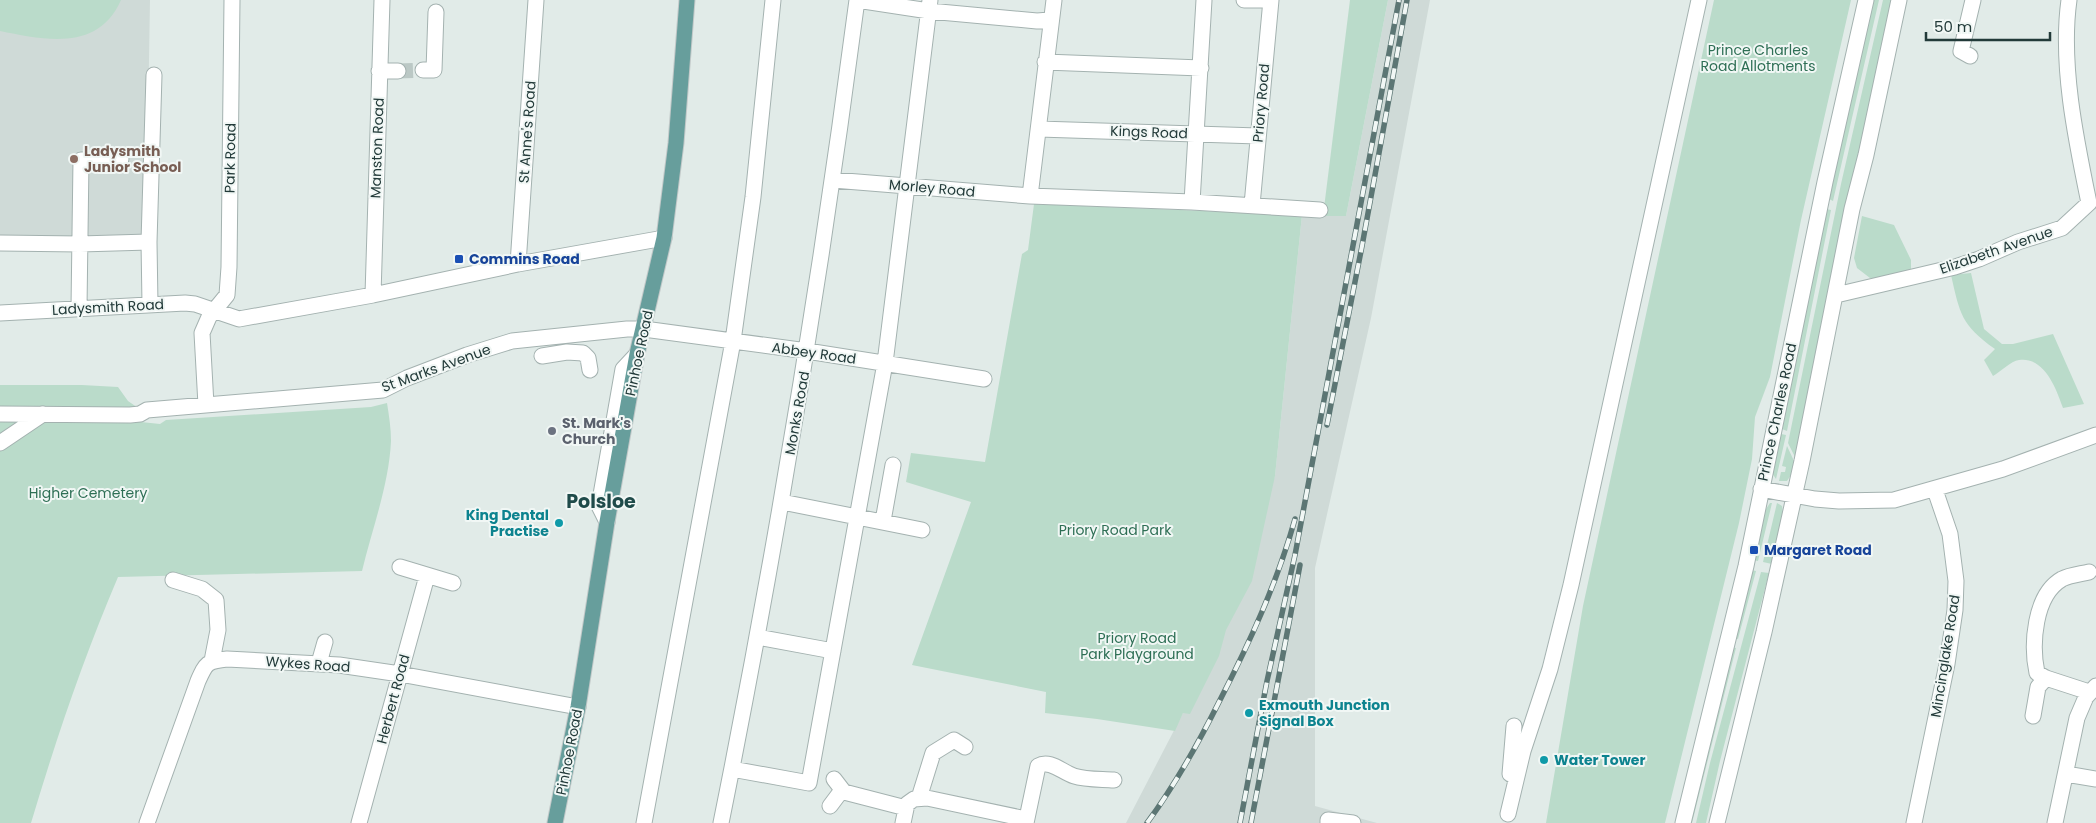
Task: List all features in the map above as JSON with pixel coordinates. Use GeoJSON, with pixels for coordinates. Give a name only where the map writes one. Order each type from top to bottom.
{"type":"FeatureCollection","features":[{"type":"Feature","properties":{"kind":"main road","name":"Pinhoe Road"},"geometry":{"type":"LineString","coordinates":[[555,823],[578,706],[607,522],[637,354],[664,238],[676,143],[687,0]]}},
{"type":"Feature","properties":{"kind":"street","name":"Park Road"},"geometry":{"type":"LineString","coordinates":[[215,311],[227,295],[229,267],[232,0]]}},
{"type":"Feature","properties":{"kind":"street","name":"Manston Road"},"geometry":{"type":"LineString","coordinates":[[372,295],[382,0]]}},
{"type":"Feature","properties":{"kind":"street","name":"St Anne's Road"},"geometry":{"type":"LineString","coordinates":[[518,264],[536,0]]}},
{"type":"Feature","properties":{"kind":"street"},"geometry":{"type":"LineString","coordinates":[[644,823],[733,341],[753,197],[773,0]]}},
{"type":"Feature","properties":{"kind":"street"},"geometry":{"type":"LineString","coordinates":[[856,0],[929,6],[1037,22],[1050,20]]}},
{"type":"Feature","properties":{"kind":"street","name":"Monks Road"},"geometry":{"type":"LineString","coordinates":[[721,823],[782,502],[807,351],[833,180],[856,0]]}},
{"type":"Feature","properties":{"kind":"street"},"geometry":{"type":"LineString","coordinates":[[1030,196],[1050,20],[1054,0]]}},
{"type":"Feature","properties":{"kind":"street"},"geometry":{"type":"LineString","coordinates":[[1192,202],[1204,0]]}},
{"type":"Feature","properties":{"kind":"street"},"geometry":{"type":"LineString","coordinates":[[1244,0],[1271,0]]}},
{"type":"Feature","properties":{"kind":"street","name":"Priory Road"},"geometry":{"type":"LineString","coordinates":[[1252,205],[1271,0]]}},
{"type":"Feature","properties":{"kind":"street"},"geometry":{"type":"LineString","coordinates":[[1507,818],[1523,752],[1550,669],[1571,585],[1699,0]]}},
{"type":"Feature","properties":{"kind":"street","name":"Prince Charles Road"},"geometry":{"type":"LineString","coordinates":[[1683,823],[1746,566],[1825,182],[1866,0]]}},
{"type":"Feature","properties":{"kind":"street"},"geometry":{"type":"LineString","coordinates":[[1717,823],[1762,641],[1836,296],[1852,209],[1866,155],[1899,0]]}},
{"type":"Feature","properties":{"kind":"street"},"geometry":{"type":"LineString","coordinates":[[1970,56],[1961,51],[1973,0]]}},
{"type":"Feature","properties":{"kind":"street","name":"Elizabeth Avenue"},"geometry":{"type":"LineString","coordinates":[[1836,296],[1955,267],[1979,259],[2018,242],[2062,228],[2092,210],[2072,122],[2068,59],[2067,14],[2069,0]]}},
{"type":"Feature","properties":{"kind":"street"},"geometry":{"type":"LineString","coordinates":[[732,769],[809,783],[885,363],[929,6]]}},
{"type":"Feature","properties":{"kind":"street"},"geometry":{"type":"LineString","coordinates":[[423,70],[434,70],[436,12]]}},
{"type":"Feature","properties":{"kind":"street"},"geometry":{"type":"LineString","coordinates":[[1046,62],[1201,68]]}},
{"type":"Feature","properties":{"kind":"street"},"geometry":{"type":"LineString","coordinates":[[379,71],[398,71]]}},
{"type":"Feature","properties":{"kind":"street"},"geometry":{"type":"LineString","coordinates":[[150,304],[149,242],[154,75]]}},
{"type":"Feature","properties":{"kind":"street","name":"Kings Road"},"geometry":{"type":"LineString","coordinates":[[1039,129],[1258,136]]}},
{"type":"Feature","properties":{"kind":"street"},"geometry":{"type":"LineString","coordinates":[[78,308],[81,240],[81,160],[121,159]]}},
{"type":"Feature","properties":{"kind":"street","name":"Morley Road"},"geometry":{"type":"LineString","coordinates":[[833,180],[1030,196],[1192,202],[1320,210]]}},
{"type":"Feature","properties":{"kind":"street"},"geometry":{"type":"LineString","coordinates":[[206,405],[202,333],[204,326],[215,311],[239,319],[372,295],[518,264],[664,238]]}},
{"type":"Feature","properties":{"kind":"street"},"geometry":{"type":"LineString","coordinates":[[0,243],[80,244],[149,242]]}},
{"type":"Feature","properties":{"kind":"street","name":"Ladysmith Road"},"geometry":{"type":"LineString","coordinates":[[0,313],[150,304],[195,304],[215,311]]}},
{"type":"Feature","properties":{"kind":"street","name":"Abbey Road"},"geometry":{"type":"LineString","coordinates":[[644,329],[807,351],[984,379]]}},
{"type":"Feature","properties":{"kind":"street","name":"St Marks Avenue"},"geometry":{"type":"LineString","coordinates":[[0,414],[130,415],[140,414],[148,410],[383,390],[407,378],[467,355],[512,341],[566,336],[602,330],[644,329]]}},
{"type":"Feature","properties":{"kind":"street"},"geometry":{"type":"LineString","coordinates":[[566,336],[567,352]]}},
{"type":"Feature","properties":{"kind":"street"},"geometry":{"type":"LineString","coordinates":[[542,356],[567,352],[583,353],[588,358],[590,370]]}},
{"type":"Feature","properties":{"kind":"street"},"geometry":{"type":"LineString","coordinates":[[0,443],[43,414]]}},
{"type":"Feature","properties":{"kind":"street"},"geometry":{"type":"LineString","coordinates":[[1761,489],[1794,496],[1839,501],[1894,500],[2003,469],[2096,435]]}},
{"type":"Feature","properties":{"kind":"street"},"geometry":{"type":"LineString","coordinates":[[883,522],[893,465]]}},
{"type":"Feature","properties":{"kind":"street","name":"Mincinglake Road"},"geometry":{"type":"LineString","coordinates":[[1914,823],[1947,664],[1955,610],[1956,581],[1950,534],[1934,490]]}},
{"type":"Feature","properties":{"kind":"street"},"geometry":{"type":"LineString","coordinates":[[782,502],[922,530]]}},
{"type":"Feature","properties":{"kind":"street"},"geometry":{"type":"LineString","coordinates":[[400,567],[452,583]]}},
{"type":"Feature","properties":{"kind":"street"},"geometry":{"type":"LineString","coordinates":[[2055,823],[2077,718],[2093,689],[2046,678],[2037,673],[2034,656],[2035,636],[2043,599],[2062,579],[2089,572]]}},
{"type":"Feature","properties":{"kind":"street","name":"Herbert Road"},"geometry":{"type":"LineString","coordinates":[[359,823],[427,576]]}},
{"type":"Feature","properties":{"kind":"street"},"geometry":{"type":"LineString","coordinates":[[147,823],[198,681],[204,668],[212,661],[218,630],[216,600],[202,589],[173,580]]}},
{"type":"Feature","properties":{"kind":"street"},"geometry":{"type":"LineString","coordinates":[[757,637],[833,651]]}},
{"type":"Feature","properties":{"kind":"street"},"geometry":{"type":"LineString","coordinates":[[319,663],[325,642]]}},
{"type":"Feature","properties":{"kind":"street","name":"Wykes Road"},"geometry":{"type":"LineString","coordinates":[[212,661],[227,659],[319,663],[400,674],[578,706]]}},
{"type":"Feature","properties":{"kind":"street"},"geometry":{"type":"LineString","coordinates":[[2033,716],[2038,687],[2046,678]]}},
{"type":"Feature","properties":{"kind":"street"},"geometry":{"type":"LineString","coordinates":[[1507,818],[1514,726]]}},
{"type":"Feature","properties":{"kind":"street"},"geometry":{"type":"LineString","coordinates":[[920,798],[933,753],[954,740],[965,747]]}},
{"type":"Feature","properties":{"kind":"street"},"geometry":{"type":"LineString","coordinates":[[903,823],[907,804],[914,799],[920,798],[1026,821],[1038,766],[1041,764],[1052,765],[1075,776],[1114,780]]}},
{"type":"Feature","properties":{"kind":"street"},"geometry":{"type":"LineString","coordinates":[[2066,774],[2096,779]]}},
{"type":"Feature","properties":{"kind":"street"},"geometry":{"type":"LineString","coordinates":[[834,779],[844,792],[906,808]]}},
{"type":"Feature","properties":{"kind":"street"},"geometry":{"type":"LineString","coordinates":[[830,806],[839,794],[844,792]]}},
{"type":"Feature","properties":{"kind":"street"},"geometry":{"type":"LineString","coordinates":[[1328,823],[1328,820],[1353,823]]}},
{"type":"Feature","properties":{"kind":"shaded area","name":"Ladysmith Junior School"},"geometry":{"type":"Polygon","coordinates":[[[0,0],[150,0],[146,238],[0,239],[0,0]]]}},
{"type":"Feature","properties":{"kind":"shaded area"},"geometry":{"type":"Polygon","coordinates":[[[1388,0],[1430,0],[1371,318],[1315,568],[1315,806],[1377,823],[1126,823],[1182,715],[1275,476],[1302,215],[1346,216],[1388,0]]]}},
{"type":"Feature","properties":{"kind":"green space"},"geometry":{"type":"Polygon","coordinates":[[[0,0],[121,0],[111,17],[99,28],[84,35],[52,39],[0,31],[0,0]]]}},
{"type":"Feature","properties":{"kind":"green space"},"geometry":{"type":"Polygon","coordinates":[[[1350,0],[1388,0],[1346,216],[1323,216],[1350,0]]]}},
{"type":"Feature","properties":{"kind":"green space","name":"Prince Charles Road Allotments"},"geometry":{"type":"Polygon","coordinates":[[[1714,0],[1851,0],[1801,220],[1770,377],[1755,417],[1752,459],[1739,523],[1665,823],[1546,823],[1583,606],[1714,0]]]}},
{"type":"Feature","properties":{"kind":"green space"},"geometry":{"type":"Polygon","coordinates":[[[1873,0],[1879,0],[1833,201],[1829,199],[1873,0]]]}},
{"type":"Feature","properties":{"kind":"green space"},"geometry":{"type":"Polygon","coordinates":[[[1883,0],[1893,0],[1841,234],[1795,457],[1788,443],[1841,184],[1883,0]]]}},
{"type":"Feature","properties":{"kind":"green space","name":"Priory Road Park"},"geometry":{"type":"Polygon","coordinates":[[[1034,204],[1302,215],[1275,476],[1252,581],[1226,630],[1219,656],[1190,714],[1183,713],[1175,731],[1045,713],[1046,692],[912,665],[971,502],[906,482],[911,453],[985,462],[1022,254],[1028,250],[1034,204]]]}},
{"type":"Feature","properties":{"kind":"green space"},"geometry":{"type":"Polygon","coordinates":[[[1826,209],[1831,210],[1787,431],[1782,429],[1826,209]]]}},
{"type":"Feature","properties":{"kind":"green space"},"geometry":{"type":"Polygon","coordinates":[[[1862,216],[1894,225],[1911,260],[1911,271],[1870,278],[1857,268],[1854,258],[1862,216]]]}},
{"type":"Feature","properties":{"kind":"green space"},"geometry":{"type":"Polygon","coordinates":[[[1971,273],[1984,329],[2002,344],[2013,344],[2053,334],[2084,404],[2063,408],[2053,384],[2043,369],[2036,363],[2028,360],[2019,360],[2009,364],[1993,376],[1984,360],[1995,349],[1975,333],[1964,318],[1951,275],[1971,273]]]}},
{"type":"Feature","properties":{"kind":"green space","name":"Higher Cemetery"},"geometry":{"type":"Polygon","coordinates":[[[0,385],[118,387],[128,401],[141,410],[141,422],[160,424],[166,420],[371,407],[387,403],[391,431],[387,474],[362,571],[118,577],[71,698],[31,823],[0,823],[0,385]]]}},
{"type":"Feature","properties":{"kind":"green space"},"geometry":{"type":"Polygon","coordinates":[[[1781,434],[1786,435],[1776,479],[1772,473],[1781,434]]]}},
{"type":"Feature","properties":{"kind":"green space"},"geometry":{"type":"Polygon","coordinates":[[[1787,446],[1794,461],[1791,475],[1787,481],[1779,481],[1781,472],[1785,472],[1786,467],[1782,466],[1787,446]]]}},
{"type":"Feature","properties":{"kind":"green space"},"geometry":{"type":"Polygon","coordinates":[[[1772,503],[1758,561],[1753,560],[1764,512],[1772,503]]]}},
{"type":"Feature","properties":{"kind":"green space"},"geometry":{"type":"Polygon","coordinates":[[[1777,503],[1782,506],[1783,513],[1772,564],[1763,562],[1777,503]]]}},
{"type":"Feature","properties":{"kind":"green space"},"geometry":{"type":"Polygon","coordinates":[[[1751,570],[1756,571],[1738,639],[1734,638],[1751,570]]]}},
{"type":"Feature","properties":{"kind":"green space"},"geometry":{"type":"Polygon","coordinates":[[[1761,572],[1769,573],[1720,761],[1706,823],[1696,823],[1710,763],[1761,572]]]}},
{"type":"Feature","properties":{"kind":"green space"},"geometry":{"type":"Polygon","coordinates":[[[1732,647],[1736,648],[1692,823],[1688,823],[1732,647]]]}},
{"type":"Feature","properties":{"kind":"tunnel"},"geometry":{"type":"LineString","coordinates":[[398,71],[423,70]]}},
{"type":"Feature","properties":{"kind":"railway"},"geometry":{"type":"LineString","coordinates":[[1240,823],[1267,681],[1295,555],[1399,0]]}},
{"type":"Feature","properties":{"kind":"railway"},"geometry":{"type":"LineString","coordinates":[[1327,425],[1407,0]]}},
{"type":"Feature","properties":{"kind":"railway"},"geometry":{"type":"LineString","coordinates":[[1147,823],[1177,779],[1194,749],[1241,657],[1262,612],[1280,566],[1295,519]]}},
{"type":"Feature","properties":{"kind":"railway"},"geometry":{"type":"LineString","coordinates":[[1251,823],[1300,565]]}},
{"type":"Feature","properties":{"kind":"place","name":"Ladysmith Junior School"},"geometry":{"type":"Point","coordinates":[74,159]}},
{"type":"Feature","properties":{"kind":"place","name":"Commins Road"},"geometry":{"type":"Point","coordinates":[459,259]}},
{"type":"Feature","properties":{"kind":"place","name":"St. Mark's Church"},"geometry":{"type":"Point","coordinates":[552,431]}},
{"type":"Feature","properties":{"kind":"place","name":"King Dental Practise"},"geometry":{"type":"Point","coordinates":[559,523]}},
{"type":"Feature","properties":{"kind":"place","name":"Margaret Road"},"geometry":{"type":"Point","coordinates":[1754,550]}},
{"type":"Feature","properties":{"kind":"place","name":"Exmouth Junction Signal Box"},"geometry":{"type":"Point","coordinates":[1249,713]}},
{"type":"Feature","properties":{"kind":"place","name":"Water Tower"},"geometry":{"type":"Point","coordinates":[1544,760]}},
{"type":"Feature","properties":{"kind":"district","name":"Polsloe"},"geometry":{"type":"Point","coordinates":[601,501]}},
{"type":"Feature","properties":{"kind":"park label","name":"Priory Road Park Playground"},"geometry":{"type":"Point","coordinates":[1137,646]}}]}
